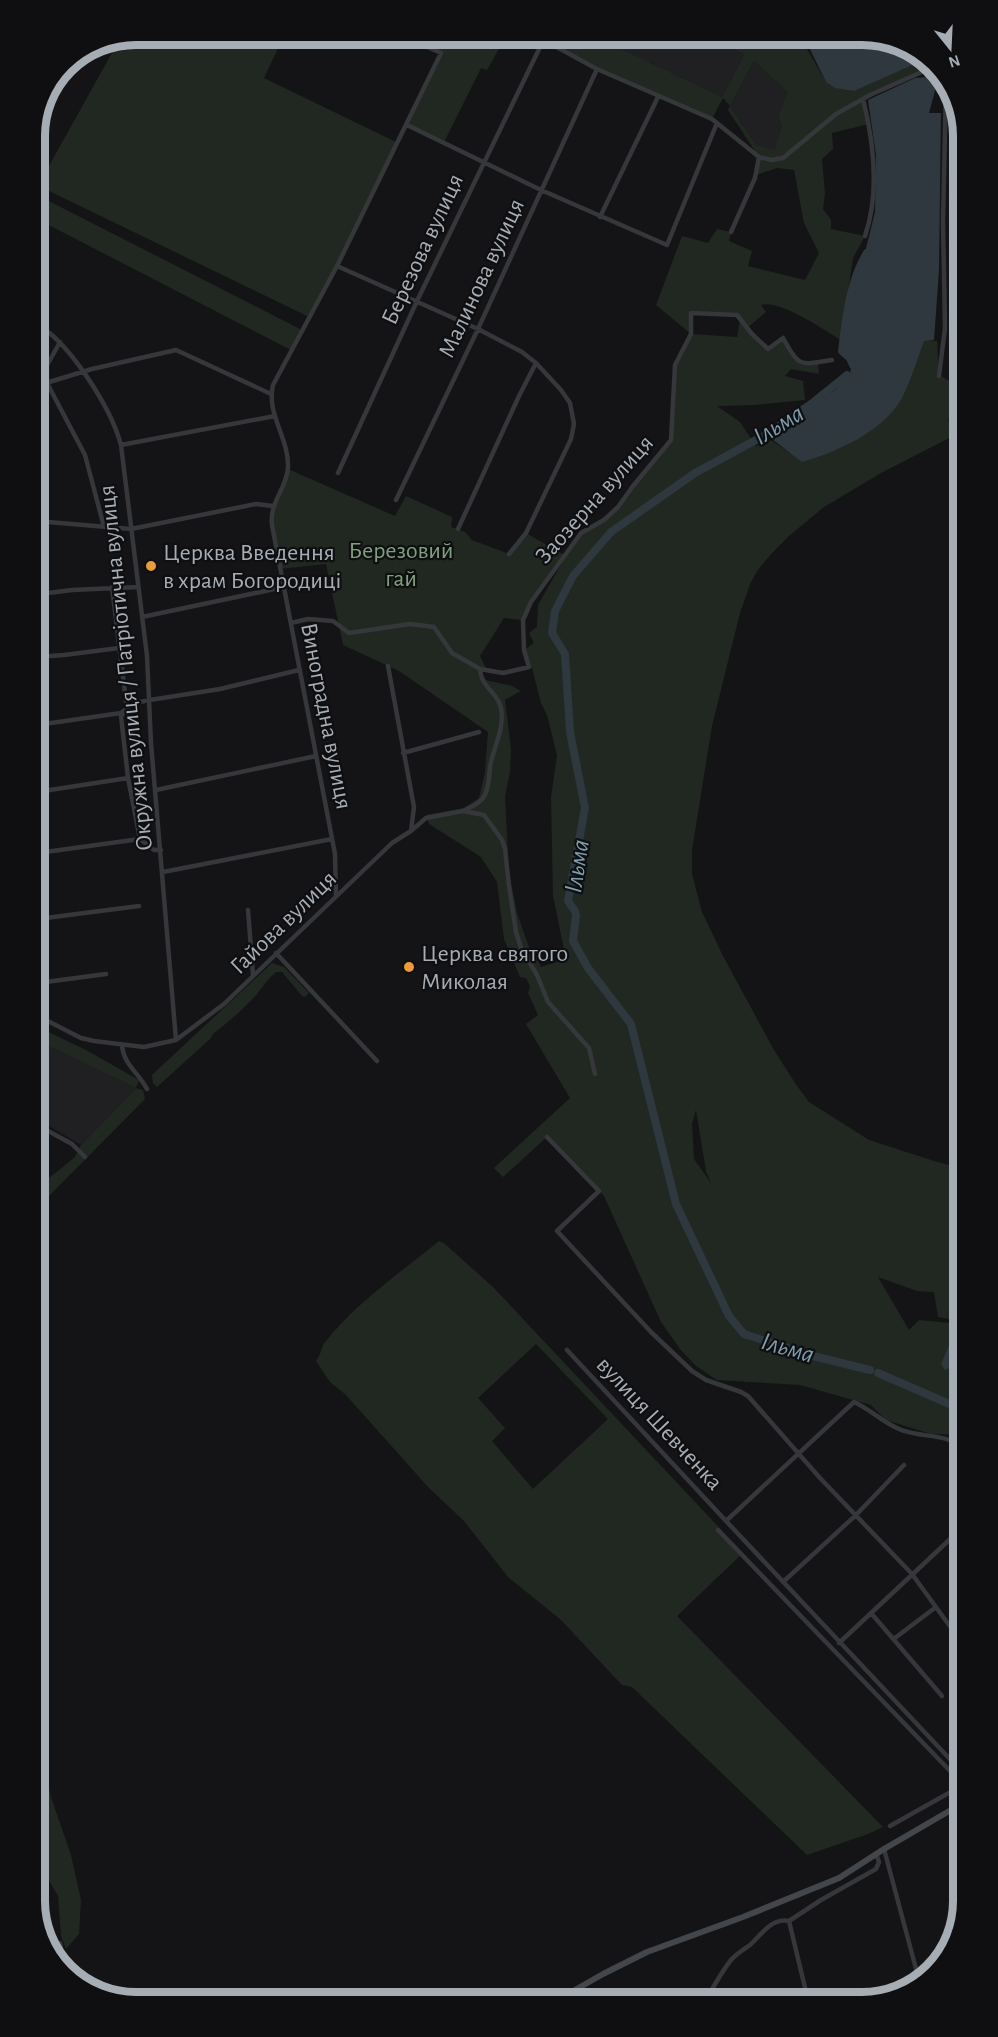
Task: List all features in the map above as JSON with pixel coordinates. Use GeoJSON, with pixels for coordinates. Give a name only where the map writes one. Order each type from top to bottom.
{"type":"FeatureCollection","features":[{"type":"Feature","properties":{"kind":"street"},"geometry":{"type":"LineString","coordinates":[[45,383],[176,350],[271,393],[441,54],[422,45]]}},
{"type":"Feature","properties":{"kind":"street","name":"Березова вулиця"},"geometry":{"type":"LineString","coordinates":[[338,473],[417,301],[540,45]]}},
{"type":"Feature","properties":{"kind":"street"},"geometry":{"type":"LineString","coordinates":[[551,45],[597,69],[717,123],[759,157],[771,160],[783,158],[836,114],[920,73]]}},
{"type":"Feature","properties":{"kind":"street","name":"Малинова вулиця"},"geometry":{"type":"LineString","coordinates":[[396,500],[478,329],[597,69]]}},
{"type":"Feature","properties":{"kind":"street"},"geometry":{"type":"LineString","coordinates":[[600,217],[658,97]]}},
{"type":"Feature","properties":{"kind":"street"},"geometry":{"type":"LineString","coordinates":[[863,99],[873,156],[871,210],[865,236]]}},
{"type":"Feature","properties":{"kind":"street"},"geometry":{"type":"LineString","coordinates":[[939,376],[945,328],[943,221],[946,100]]}},
{"type":"Feature","properties":{"kind":"street"},"geometry":{"type":"LineString","coordinates":[[407,125],[541,190],[667,245],[717,123]]}},
{"type":"Feature","properties":{"kind":"street"},"geometry":{"type":"LineString","coordinates":[[731,232],[755,178],[759,157]]}},
{"type":"Feature","properties":{"kind":"street"},"geometry":{"type":"LineString","coordinates":[[336,266],[478,329],[522,352],[536,363],[570,403],[574,424],[571,439],[526,532],[509,554]]}},
{"type":"Feature","properties":{"kind":"street","name":"Заозерна вулиця"},"geometry":{"type":"LineString","coordinates":[[480,669],[503,673],[530,667],[524,650],[523,620],[531,602],[581,533],[604,520],[618,507],[671,440],[675,365],[691,334],[691,313],[737,315],[768,349],[783,338],[795,360],[804,364],[832,360]]}},
{"type":"Feature","properties":{"kind":"street","name":"Окружна вулиця / Патріотична вулиця"},"geometry":{"type":"LineString","coordinates":[[45,328],[60,342],[94,388],[121,445],[147,656],[147,700],[176,1040]]}},
{"type":"Feature","properties":{"kind":"street"},"geometry":{"type":"LineString","coordinates":[[45,370],[60,342]]}},
{"type":"Feature","properties":{"kind":"street"},"geometry":{"type":"LineString","coordinates":[[458,529],[536,363]]}},
{"type":"Feature","properties":{"kind":"street"},"geometry":{"type":"LineString","coordinates":[[47,367],[48,382],[86,455],[104,527]]}},
{"type":"Feature","properties":{"kind":"street","name":"Виноградна вулиця"},"geometry":{"type":"LineString","coordinates":[[271,393],[275,416],[287,450],[288,469],[273,506],[272,525],[332,839],[337,873],[336,896]]}},
{"type":"Feature","properties":{"kind":"street"},"geometry":{"type":"LineString","coordinates":[[121,445],[275,416]]}},
{"type":"Feature","properties":{"kind":"street"},"geometry":{"type":"LineString","coordinates":[[45,522],[131,529],[256,504],[273,506]]}},
{"type":"Feature","properties":{"kind":"street"},"geometry":{"type":"LineString","coordinates":[[112,587],[127,709]]}},
{"type":"Feature","properties":{"kind":"street"},"geometry":{"type":"LineString","coordinates":[[45,594],[112,587],[138,587]]}},
{"type":"Feature","properties":{"kind":"street"},"geometry":{"type":"LineString","coordinates":[[142,617],[284,587]]}},
{"type":"Feature","properties":{"kind":"street"},"geometry":{"type":"LineString","coordinates":[[291,623],[308,619],[333,621],[349,633],[410,624],[434,627],[452,653],[480,669],[480,679],[498,699],[502,721],[490,766],[489,782],[483,799],[463,811]]}},
{"type":"Feature","properties":{"kind":"street"},"geometry":{"type":"LineString","coordinates":[[45,656],[119,648]]}},
{"type":"Feature","properties":{"kind":"street"},"geometry":{"type":"LineString","coordinates":[[388,666],[414,807],[411,831]]}},
{"type":"Feature","properties":{"kind":"street"},"geometry":{"type":"LineString","coordinates":[[161,850],[154,850],[140,839],[128,778],[121,716],[134,703],[220,689],[299,670]]}},
{"type":"Feature","properties":{"kind":"street"},"geometry":{"type":"LineString","coordinates":[[45,724],[118,713],[127,709]]}},
{"type":"Feature","properties":{"kind":"street"},"geometry":{"type":"LineString","coordinates":[[403,753],[479,732]]}},
{"type":"Feature","properties":{"kind":"street"},"geometry":{"type":"LineString","coordinates":[[156,790],[315,756]]}},
{"type":"Feature","properties":{"kind":"street"},"geometry":{"type":"LineString","coordinates":[[45,791],[128,778]]}},
{"type":"Feature","properties":{"kind":"street"},"geometry":{"type":"LineString","coordinates":[[463,811],[484,815],[502,840],[506,849],[509,886],[516,932],[521,948],[537,975],[548,1002],[589,1048],[595,1074]]}},
{"type":"Feature","properties":{"kind":"street","name":"Гайова вулиця"},"geometry":{"type":"LineString","coordinates":[[45,1020],[81,1038],[122,1046],[144,1047],[176,1040],[224,1005],[392,843],[426,818],[463,811]]}},
{"type":"Feature","properties":{"kind":"street"},"geometry":{"type":"LineString","coordinates":[[45,852],[140,839]]}},
{"type":"Feature","properties":{"kind":"street"},"geometry":{"type":"LineString","coordinates":[[163,872],[332,839]]}},
{"type":"Feature","properties":{"kind":"street"},"geometry":{"type":"LineString","coordinates":[[45,919],[139,906]]}},
{"type":"Feature","properties":{"kind":"street"},"geometry":{"type":"LineString","coordinates":[[248,910],[253,975]]}},
{"type":"Feature","properties":{"kind":"street"},"geometry":{"type":"LineString","coordinates":[[276,953],[377,1061]]}},
{"type":"Feature","properties":{"kind":"street"},"geometry":{"type":"LineString","coordinates":[[45,982],[106,974]]}},
{"type":"Feature","properties":{"kind":"street"},"geometry":{"type":"LineString","coordinates":[[122,1046],[123,1057],[147,1089]]}},
{"type":"Feature","properties":{"kind":"street"},"geometry":{"type":"LineString","coordinates":[[45,1129],[72,1144],[85,1157]]}},
{"type":"Feature","properties":{"kind":"street"},"geometry":{"type":"LineString","coordinates":[[547,1137],[599,1191],[557,1231],[651,1332],[693,1371],[706,1380],[748,1396],[912,1574],[953,1631]]}},
{"type":"Feature","properties":{"kind":"street"},"geometry":{"type":"LineString","coordinates":[[45,1190],[47,1194]]}},
{"type":"Feature","properties":{"kind":"street","name":"вулиця Шевченка"},"geometry":{"type":"LineString","coordinates":[[567,1350],[839,1643],[953,1762]]}},
{"type":"Feature","properties":{"kind":"street"},"geometry":{"type":"LineString","coordinates":[[726,1521],[854,1402],[899,1429],[918,1435],[953,1440]]}},
{"type":"Feature","properties":{"kind":"street"},"geometry":{"type":"LineString","coordinates":[[783,1582],[856,1515],[904,1465]]}},
{"type":"Feature","properties":{"kind":"street"},"geometry":{"type":"LineString","coordinates":[[717,1530],[953,1774]]}},
{"type":"Feature","properties":{"kind":"street"},"geometry":{"type":"LineString","coordinates":[[839,1643],[953,1536]]}},
{"type":"Feature","properties":{"kind":"street"},"geometry":{"type":"LineString","coordinates":[[894,1638],[936,1607]]}},
{"type":"Feature","properties":{"kind":"street"},"geometry":{"type":"LineString","coordinates":[[871,1613],[942,1696]]}},
{"type":"Feature","properties":{"kind":"street"},"geometry":{"type":"LineString","coordinates":[[890,1826],[953,1790]]}},
{"type":"Feature","properties":{"kind":"street"},"geometry":{"type":"LineString","coordinates":[[572,1992],[647,1952],[743,1917],[839,1878],[953,1809]]}},
{"type":"Feature","properties":{"kind":"street"},"geometry":{"type":"LineString","coordinates":[[884,1849],[917,1973]]}},
{"type":"Feature","properties":{"kind":"street"},"geometry":{"type":"LineString","coordinates":[[710,1992],[730,1960],[770,1925],[780,1921],[789,1921],[876,1869],[879,1862],[876,1854]]}},
{"type":"Feature","properties":{"kind":"street"},"geometry":{"type":"LineString","coordinates":[[789,1921],[806,1992]]}},
{"type":"Feature","properties":{"kind":"street"},"geometry":{"type":"LineString","coordinates":[[56,1944],[60,1943],[63,1955]]}},
{"type":"Feature","properties":{"kind":"shaded area"},"geometry":{"type":"Polygon","coordinates":[[[614,45],[728,45],[744,55],[722,97],[614,45]]]}},
{"type":"Feature","properties":{"kind":"shaded area"},"geometry":{"type":"Polygon","coordinates":[[[808,45],[880,47],[908,57],[916,63],[854,91],[835,88],[826,82],[808,45]]]}},
{"type":"Feature","properties":{"kind":"shaded area"},"geometry":{"type":"Polygon","coordinates":[[[754,61],[789,92],[778,117],[782,125],[776,151],[756,145],[730,106],[754,61]]]}},
{"type":"Feature","properties":{"kind":"shaded area"},"geometry":{"type":"Polygon","coordinates":[[[915,78],[931,78],[937,84],[929,113],[941,113],[939,270],[934,340],[924,341],[902,398],[884,421],[844,446],[802,462],[768,436],[835,390],[850,374],[853,357],[845,355],[846,329],[875,212],[876,155],[868,100],[915,78]]]}},
{"type":"Feature","properties":{"kind":"shaded area"},"geometry":{"type":"Polygon","coordinates":[[[45,1044],[136,1088],[81,1145],[45,1124],[45,1044]]]}},
{"type":"Feature","properties":{"kind":"shaded area"},"geometry":{"type":"Polygon","coordinates":[[[950,1343],[953,1345],[953,1359],[949,1368],[945,1370],[941,1364],[950,1343]]]}},
{"type":"Feature","properties":{"kind":"green space"},"geometry":{"type":"Polygon","coordinates":[[[136,45],[280,45],[264,78],[398,143],[309,317],[45,189],[45,173],[115,48],[136,45]]]}},
{"type":"Feature","properties":{"kind":"green space"},"geometry":{"type":"Polygon","coordinates":[[[424,45],[501,45],[487,70],[481,68],[444,142],[407,125],[441,54],[424,45]]]}},
{"type":"Feature","properties":{"kind":"green space","name":"Березовий гай"},"geometry":{"type":"Polygon","coordinates":[[[554,45],[614,45],[722,97],[744,55],[728,45],[805,45],[826,82],[853,91],[916,63],[920,67],[920,73],[863,99],[869,124],[832,133],[833,149],[822,159],[825,194],[823,209],[831,220],[831,229],[865,236],[853,258],[841,340],[801,316],[779,306],[761,305],[766,312],[747,328],[768,349],[783,338],[795,360],[818,362],[819,374],[791,369],[785,376],[803,381],[805,400],[717,406],[740,422],[756,446],[771,440],[790,453],[801,456],[846,445],[870,429],[922,340],[937,341],[939,375],[953,383],[953,420],[947,419],[953,423],[953,436],[883,472],[824,507],[789,536],[757,571],[740,613],[712,726],[692,850],[692,874],[702,912],[723,956],[774,1050],[809,1102],[869,1140],[953,1166],[953,1320],[938,1317],[934,1292],[917,1291],[878,1277],[909,1330],[919,1320],[953,1323],[953,1349],[947,1351],[941,1364],[949,1368],[953,1359],[953,1435],[931,1434],[886,1420],[871,1405],[800,1385],[717,1380],[696,1366],[680,1349],[661,1322],[604,1196],[547,1137],[503,1177],[494,1168],[570,1098],[526,1024],[538,1015],[528,993],[530,986],[526,978],[520,977],[504,939],[497,882],[481,857],[429,824],[426,815],[464,808],[479,798],[485,772],[488,732],[399,671],[343,645],[326,564],[280,569],[272,525],[273,506],[288,469],[395,516],[406,496],[452,517],[451,527],[465,532],[472,540],[509,554],[526,533],[566,556],[581,533],[618,507],[671,440],[675,365],[691,334],[656,305],[682,236],[708,243],[717,229],[731,232],[729,241],[752,251],[748,266],[805,280],[819,253],[804,223],[794,170],[777,168],[756,175],[759,157],[728,110],[730,106],[723,98],[712,119],[650,93],[554,45]],[[754,61],[730,106],[756,145],[775,150],[782,125],[778,117],[788,92],[754,61]],[[691,313],[691,334],[737,337],[740,319],[737,315],[691,313]],[[563,561],[542,584],[523,620],[504,618],[480,656],[487,670],[480,669],[481,679],[512,686],[521,691],[505,700],[511,749],[510,772],[505,796],[509,873],[517,913],[530,950],[533,950],[541,967],[566,959],[553,896],[551,797],[557,755],[547,715],[524,650],[534,643],[529,633],[537,627],[538,605],[563,561]],[[696,1110],[692,1124],[694,1159],[711,1183],[706,1171],[696,1110]]]}},
{"type":"Feature","properties":{"kind":"green space"},"geometry":{"type":"Polygon","coordinates":[[[45,199],[302,330],[291,350],[45,223],[45,199]]]}},
{"type":"Feature","properties":{"kind":"green space"},"geometry":{"type":"Polygon","coordinates":[[[272,963],[284,967],[309,993],[305,997],[302,996],[282,972],[276,972],[247,1005],[157,1087],[153,1083],[152,1075],[272,963]]]}},
{"type":"Feature","properties":{"kind":"green space"},"geometry":{"type":"Polygon","coordinates":[[[45,1030],[139,1080],[136,1088],[45,1044],[45,1030]]]}},
{"type":"Feature","properties":{"kind":"green space"},"geometry":{"type":"Polygon","coordinates":[[[136,1088],[143,1090],[145,1099],[45,1200],[45,1181],[75,1157],[81,1145],[136,1088]]]}},
{"type":"Feature","properties":{"kind":"green space"},"geometry":{"type":"Polygon","coordinates":[[[439,1241],[493,1287],[743,1553],[677,1616],[883,1827],[807,1855],[632,1687],[622,1685],[561,1620],[508,1577],[464,1521],[428,1487],[345,1394],[330,1382],[316,1361],[324,1343],[365,1301],[439,1241]],[[536,1344],[478,1398],[505,1428],[492,1441],[533,1489],[608,1419],[536,1344]]]}},
{"type":"Feature","properties":{"kind":"green space"},"geometry":{"type":"Polygon","coordinates":[[[45,1772],[71,1855],[81,1900],[79,1934],[66,1949],[61,1936],[58,1896],[47,1877],[45,1877],[45,1772]]]}},
{"type":"Feature","properties":{"kind":"waterway","name":"Ільма"},"geometry":{"type":"LineString","coordinates":[[853,365],[850,358],[842,351],[847,313],[856,275],[867,253]]}},
{"type":"Feature","properties":{"kind":"waterway","name":"Ільма"},"geometry":{"type":"LineString","coordinates":[[847,375],[811,404],[767,434],[695,473],[611,532],[573,576],[555,611],[552,633],[565,654],[570,732],[585,808],[568,901],[576,916],[573,941],[588,968],[631,1024],[676,1204],[729,1316],[744,1334],[813,1356],[870,1370]]}},
{"type":"Feature","properties":{"kind":"waterway","name":"Ільма"},"geometry":{"type":"LineString","coordinates":[[878,1373],[953,1406]]}},
{"type":"Feature","properties":{"kind":"place","name":"Церква Введення в храм Богородиці"},"geometry":{"type":"Point","coordinates":[151,566]}},
{"type":"Feature","properties":{"kind":"place","name":"Церква святого Миколая"},"geometry":{"type":"Point","coordinates":[409,967]}}]}
